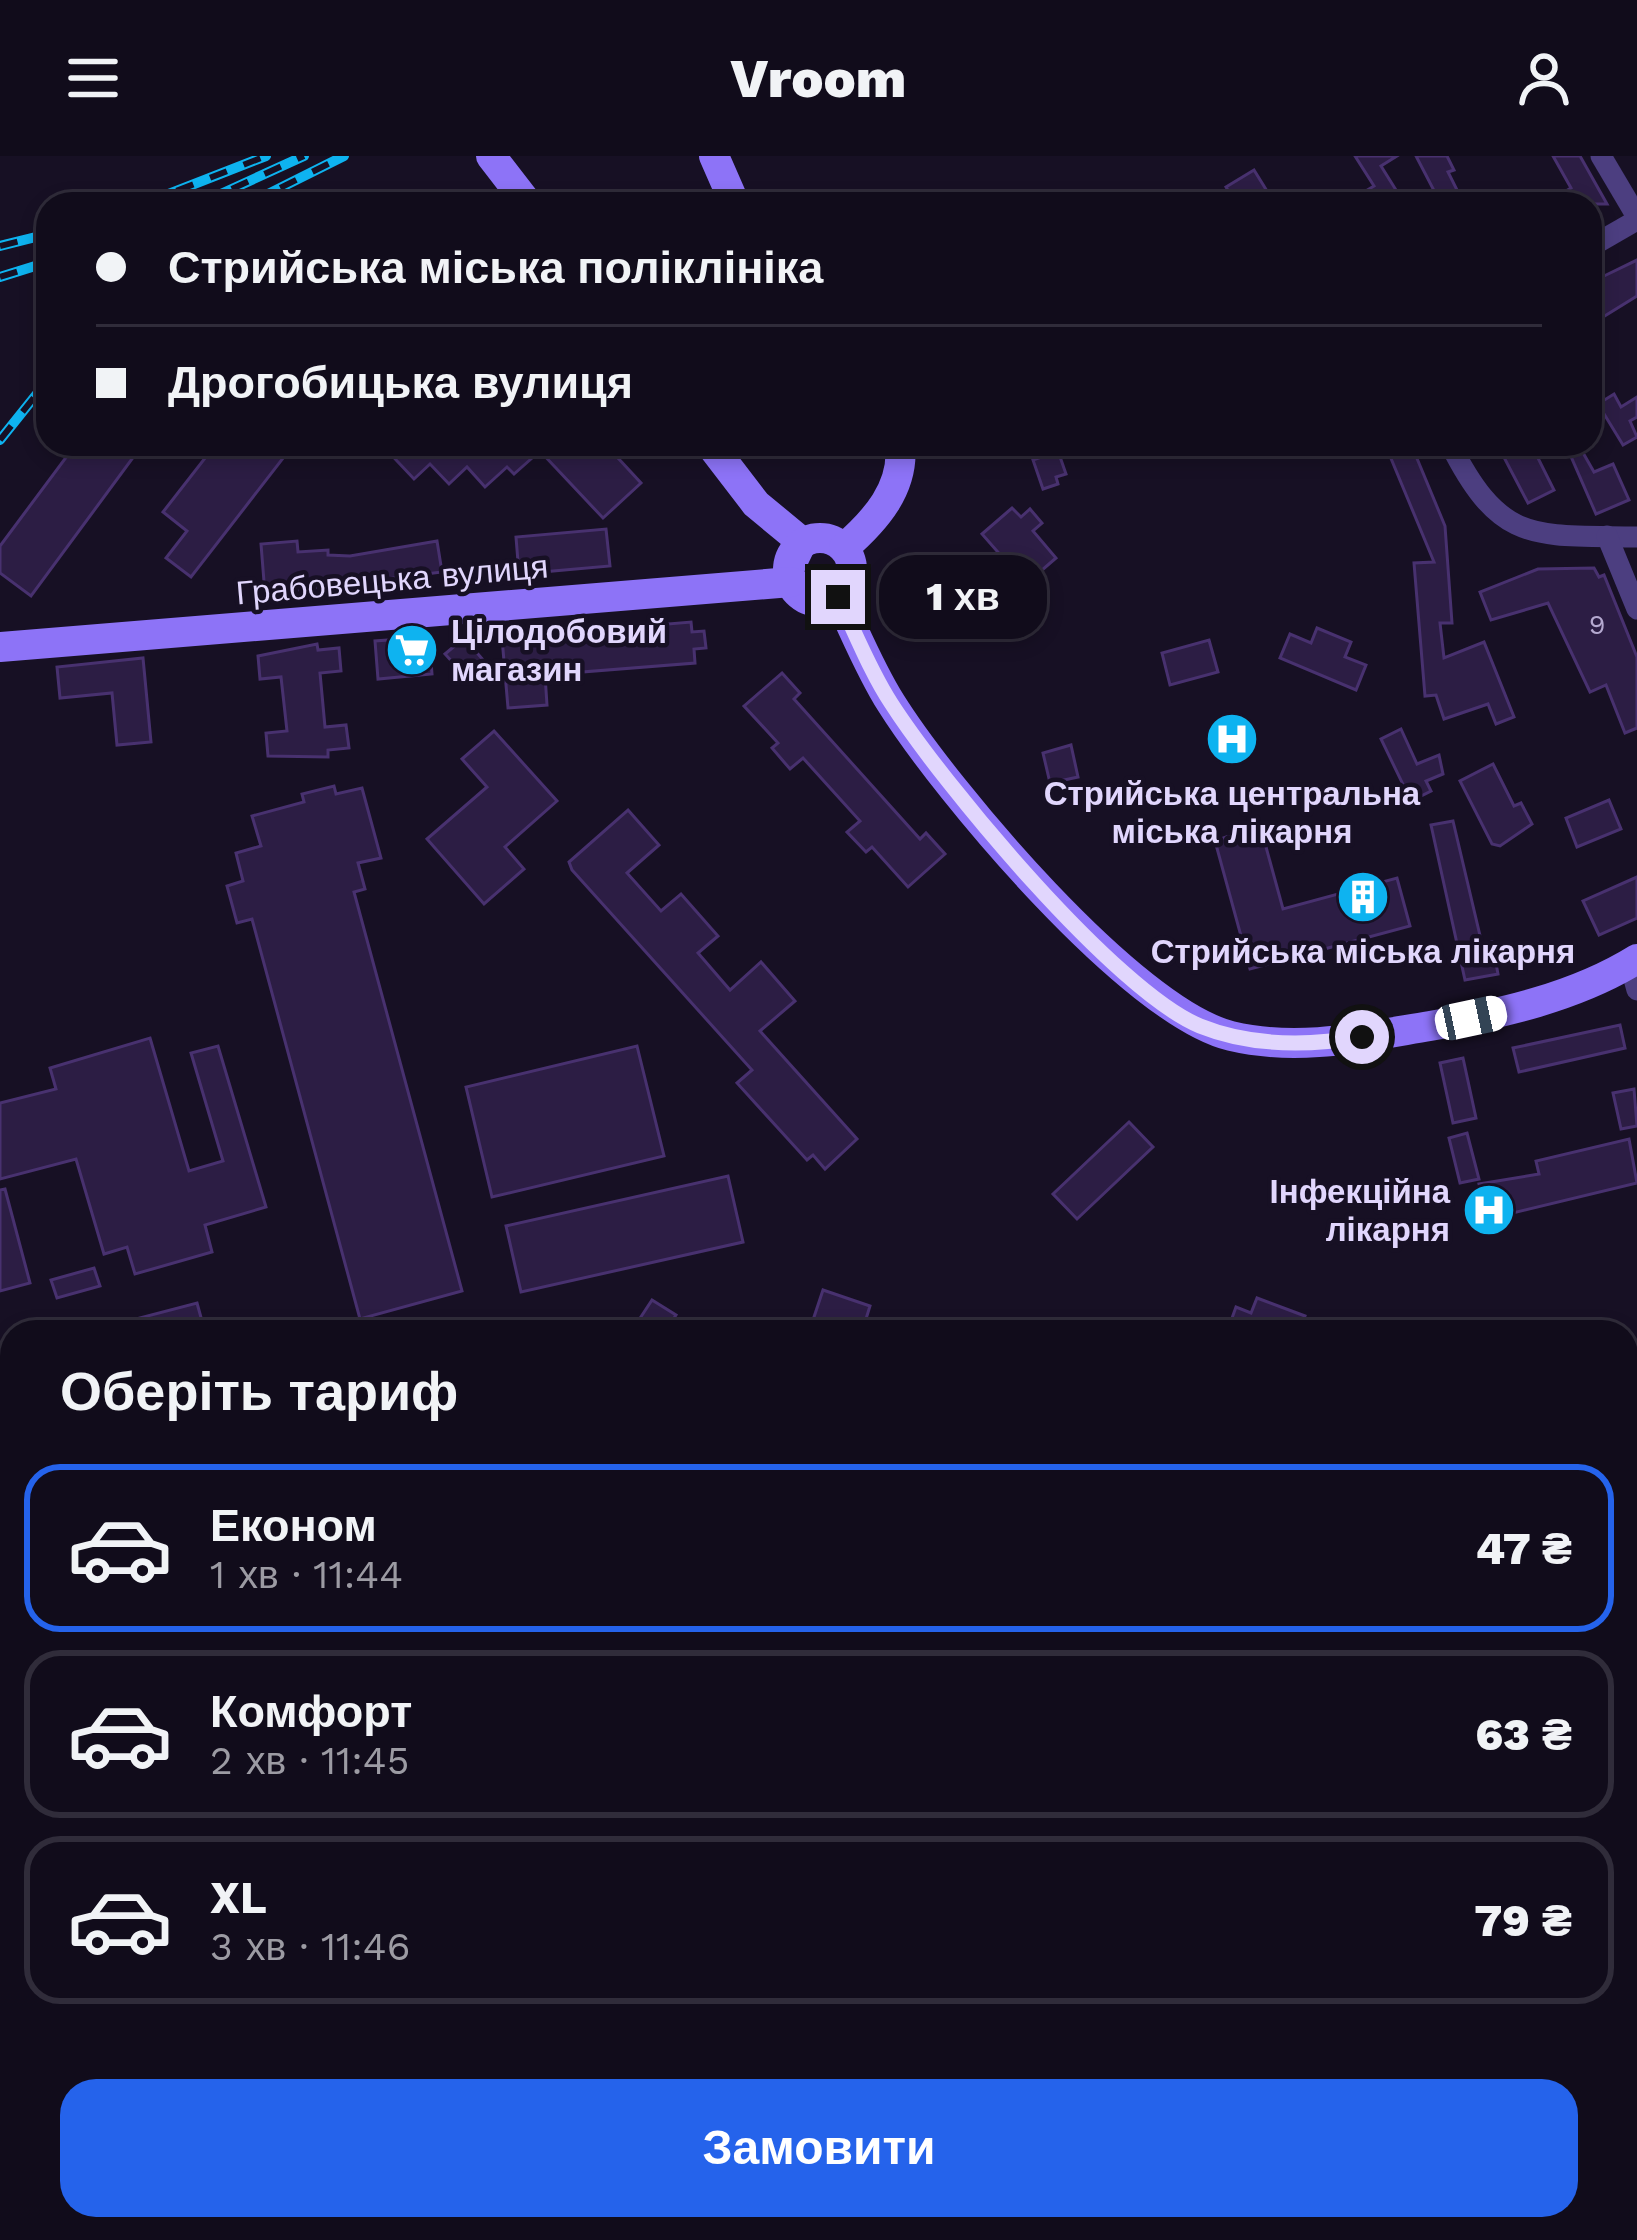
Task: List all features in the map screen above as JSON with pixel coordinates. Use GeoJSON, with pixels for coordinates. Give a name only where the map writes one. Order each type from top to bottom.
{"type":"FeatureCollection","features":[{"type":"Feature","properties":{"kind":"main road"},"geometry":{"type":"LineString","coordinates":[[491,156],[519,192]]}},
{"type":"Feature","properties":{"kind":"main road"},"geometry":{"type":"LineString","coordinates":[[714,156],[730,192]]}},
{"type":"Feature","properties":{"kind":"main road"},"geometry":{"type":"LineString","coordinates":[[719,456],[756,504],[802,542]]}},
{"type":"Feature","properties":{"kind":"main road"},"geometry":{"type":"LineString","coordinates":[[844,548],[876,521],[896,482],[899,456]]}},
{"type":"Feature","properties":{"kind":"main road"},"geometry":{"type":"LineString","coordinates":[[825,538],[844,548],[853,568],[838,597],[816,602],[791,582],[790,560],[802,542],[825,538]]}},
{"type":"Feature","properties":{"kind":"main road","name":"Грабовецька вулиця"},"geometry":{"type":"LineString","coordinates":[[0,647],[791,582]]}},
{"type":"Feature","properties":{"kind":"main road"},"geometry":{"type":"LineString","coordinates":[[838,597],[890,702],[996,840],[1132,981],[1198,1025],[1270,1043],[1319,1044],[1537,1004],[1635,971]]}},
{"type":"Feature","properties":{"kind":"street"},"geometry":{"type":"LineString","coordinates":[[1600,156],[1637,219],[1602,240]]}},
{"type":"Feature","properties":{"kind":"street"},"geometry":{"type":"LineString","coordinates":[[1456,456],[1474,492],[1498,518],[1534,532],[1637,537]]}},
{"type":"Feature","properties":{"kind":"street"},"geometry":{"type":"LineString","coordinates":[[1607,536],[1637,609]]}},
{"type":"Feature","properties":{"kind":"building"},"geometry":{"type":"Polygon","coordinates":[[[1355,156],[1397,156],[1381,166],[1397,192],[1364,192],[1374,186],[1355,156]]]}},
{"type":"Feature","properties":{"kind":"building"},"geometry":{"type":"Polygon","coordinates":[[[1416,156],[1447,156],[1454,170],[1448,172],[1458,192],[1435,192],[1416,156]]]}},
{"type":"Feature","properties":{"kind":"building"},"geometry":{"type":"Polygon","coordinates":[[[1553,156],[1580,156],[1600,192],[1564,192],[1571,188],[1553,156]]]}},
{"type":"Feature","properties":{"kind":"building"},"geometry":{"type":"Polygon","coordinates":[[[1254,170],[1268,192],[1229,192],[1226,187],[1254,170]]]}},
{"type":"Feature","properties":{"kind":"building"},"geometry":{"type":"Polygon","coordinates":[[[1637,260],[1637,296],[1602,318],[1602,277],[1637,260]]]}},
{"type":"Feature","properties":{"kind":"building"},"geometry":{"type":"Polygon","coordinates":[[[1614,394],[1621,407],[1637,397],[1637,417],[1630,421],[1637,437],[1623,445],[1602,411],[1602,402],[1614,394]]]}},
{"type":"Feature","properties":{"kind":"building"},"geometry":{"type":"Polygon","coordinates":[[[67,456],[134,456],[31,596],[0,573],[0,546],[67,456]]]}},
{"type":"Feature","properties":{"kind":"building"},"geometry":{"type":"Polygon","coordinates":[[[207,456],[285,456],[191,577],[166,558],[187,531],[163,512],[207,456]]]}},
{"type":"Feature","properties":{"kind":"building"},"geometry":{"type":"Polygon","coordinates":[[[392,456],[534,456],[514,474],[507,467],[485,487],[467,467],[449,484],[430,464],[414,479],[392,456]]]}},
{"type":"Feature","properties":{"kind":"building"},"geometry":{"type":"Polygon","coordinates":[[[545,456],[616,456],[641,483],[603,518],[545,456]]]}},
{"type":"Feature","properties":{"kind":"building"},"geometry":{"type":"Polygon","coordinates":[[[1060,456],[1066,474],[1056,477],[1058,484],[1043,489],[1033,460],[1060,456]]]}},
{"type":"Feature","properties":{"kind":"building"},"geometry":{"type":"Polygon","coordinates":[[[1390,456],[1416,456],[1445,526],[1452,623],[1440,623],[1444,658],[1484,642],[1514,717],[1496,724],[1488,704],[1444,719],[1436,695],[1425,696],[1414,563],[1434,562],[1390,456]]]}},
{"type":"Feature","properties":{"kind":"building"},"geometry":{"type":"Polygon","coordinates":[[[1503,456],[1537,456],[1554,490],[1528,503],[1503,456]]]}},
{"type":"Feature","properties":{"kind":"building"},"geometry":{"type":"Polygon","coordinates":[[[1571,456],[1585,456],[1594,472],[1613,464],[1629,500],[1596,514],[1571,456]]]}},
{"type":"Feature","properties":{"kind":"building"},"geometry":{"type":"Polygon","coordinates":[[[1012,508],[1021,517],[1030,509],[1042,523],[1033,531],[1056,558],[1026,584],[982,534],[1012,508]]]}},
{"type":"Feature","properties":{"kind":"building"},"geometry":{"type":"Polygon","coordinates":[[[606,529],[610,566],[519,574],[516,537],[606,529]]]}},
{"type":"Feature","properties":{"kind":"building"},"geometry":{"type":"Polygon","coordinates":[[[297,541],[298,552],[328,550],[328,555],[350,556],[437,541],[442,572],[265,594],[261,544],[297,541]]]}},
{"type":"Feature","properties":{"kind":"building"},"geometry":{"type":"Polygon","coordinates":[[[1594,568],[1599,577],[1604,575],[1637,657],[1637,728],[1625,733],[1606,685],[1590,692],[1548,603],[1491,620],[1480,592],[1538,569],[1594,568]]]}},
{"type":"Feature","properties":{"kind":"building"},"geometry":{"type":"Polygon","coordinates":[[[691,622],[692,632],[704,631],[706,648],[694,649],[695,663],[545,675],[547,705],[508,708],[502,638],[691,622]]]}},
{"type":"Feature","properties":{"kind":"building"},"geometry":{"type":"Polygon","coordinates":[[[1317,628],[1351,642],[1345,657],[1366,665],[1356,690],[1280,658],[1290,634],[1311,643],[1317,628]]]}},
{"type":"Feature","properties":{"kind":"building"},"geometry":{"type":"Polygon","coordinates":[[[429,637],[432,674],[378,679],[375,641],[429,637]]]}},
{"type":"Feature","properties":{"kind":"building"},"geometry":{"type":"Polygon","coordinates":[[[464,638],[485,662],[467,678],[445,654],[464,638]]]}},
{"type":"Feature","properties":{"kind":"building"},"geometry":{"type":"Polygon","coordinates":[[[1209,640],[1218,672],[1170,685],[1162,653],[1209,640]]]}},
{"type":"Feature","properties":{"kind":"building"},"geometry":{"type":"Polygon","coordinates":[[[317,644],[318,650],[339,648],[341,671],[320,673],[325,727],[346,725],[349,748],[328,750],[328,757],[268,756],[266,733],[287,731],[281,677],[260,679],[258,656],[317,644]]]}},
{"type":"Feature","properties":{"kind":"building"},"geometry":{"type":"Polygon","coordinates":[[[143,658],[151,742],[117,745],[112,693],[60,698],[57,667],[143,658]]]}},
{"type":"Feature","properties":{"kind":"building"},"geometry":{"type":"Polygon","coordinates":[[[782,673],[800,693],[794,699],[920,839],[926,833],[945,854],[908,887],[872,847],[866,852],[847,832],[860,821],[803,758],[790,769],[772,748],[778,743],[744,706],[782,673]]]}},
{"type":"Feature","properties":{"kind":"building"},"geometry":{"type":"Polygon","coordinates":[[[1401,729],[1417,764],[1439,755],[1443,774],[1426,781],[1431,791],[1411,801],[1381,739],[1401,729]]]}},
{"type":"Feature","properties":{"kind":"building"},"geometry":{"type":"Polygon","coordinates":[[[494,731],[557,801],[505,847],[524,869],[484,904],[427,839],[487,787],[462,759],[494,731]]]}},
{"type":"Feature","properties":{"kind":"building"},"geometry":{"type":"Polygon","coordinates":[[[1071,745],[1078,777],[1050,783],[1043,753],[1071,745]]]}},
{"type":"Feature","properties":{"kind":"building"},"geometry":{"type":"Polygon","coordinates":[[[1493,764],[1514,806],[1521,803],[1532,824],[1500,846],[1492,844],[1460,781],[1493,764]]]}},
{"type":"Feature","properties":{"kind":"building"},"geometry":{"type":"Polygon","coordinates":[[[334,786],[336,794],[362,788],[381,858],[358,863],[365,889],[354,892],[462,1291],[360,1319],[252,919],[237,923],[227,886],[243,881],[236,853],[261,846],[252,816],[304,802],[302,794],[334,786]]]}},
{"type":"Feature","properties":{"kind":"building"},"geometry":{"type":"Polygon","coordinates":[[[1609,800],[1621,829],[1577,847],[1566,818],[1609,800]]]}},
{"type":"Feature","properties":{"kind":"building"},"geometry":{"type":"Polygon","coordinates":[[[628,810],[659,845],[627,873],[661,911],[681,894],[718,936],[698,953],[730,990],[761,962],[795,1001],[760,1031],[857,1139],[825,1169],[813,1155],[807,1160],[737,1083],[752,1070],[572,870],[569,862],[628,810]]]}},
{"type":"Feature","properties":{"kind":"building"},"geometry":{"type":"Polygon","coordinates":[[[1453,821],[1482,944],[1492,942],[1498,974],[1465,980],[1431,825],[1453,821]]]}},
{"type":"Feature","properties":{"kind":"building","name":"Стрийська міська лікарня"},"geometry":{"type":"Polygon","coordinates":[[[1260,825],[1283,909],[1397,878],[1410,926],[1250,969],[1215,841],[1260,825]]]}},
{"type":"Feature","properties":{"kind":"building"},"geometry":{"type":"Polygon","coordinates":[[[1637,877],[1637,918],[1599,935],[1583,901],[1637,877]]]}},
{"type":"Feature","properties":{"kind":"building"},"geometry":{"type":"Polygon","coordinates":[[[1620,1025],[1625,1048],[1519,1072],[1513,1048],[1620,1025]]]}},
{"type":"Feature","properties":{"kind":"building"},"geometry":{"type":"Polygon","coordinates":[[[150,1038],[189,1171],[223,1161],[191,1053],[218,1046],[266,1207],[205,1225],[212,1252],[135,1274],[127,1247],[104,1254],[76,1159],[0,1179],[0,1103],[56,1089],[50,1068],[150,1038]]]}},
{"type":"Feature","properties":{"kind":"building"},"geometry":{"type":"Polygon","coordinates":[[[637,1046],[664,1156],[492,1197],[466,1087],[637,1046]]]}},
{"type":"Feature","properties":{"kind":"building"},"geometry":{"type":"Polygon","coordinates":[[[1463,1058],[1476,1118],[1453,1123],[1440,1063],[1463,1058]]]}},
{"type":"Feature","properties":{"kind":"building"},"geometry":{"type":"Polygon","coordinates":[[[1634,1089],[1637,1126],[1621,1129],[1613,1093],[1634,1089]]]}},
{"type":"Feature","properties":{"kind":"building"},"geometry":{"type":"Polygon","coordinates":[[[1129,1122],[1153,1147],[1077,1219],[1053,1194],[1129,1122]]]}},
{"type":"Feature","properties":{"kind":"building"},"geometry":{"type":"Polygon","coordinates":[[[1467,1133],[1479,1179],[1460,1183],[1449,1138],[1467,1133]]]}},
{"type":"Feature","properties":{"kind":"building"},"geometry":{"type":"Polygon","coordinates":[[[1629,1139],[1637,1183],[1488,1219],[1479,1184],[1539,1174],[1536,1161],[1629,1139]]]}},
{"type":"Feature","properties":{"kind":"building"},"geometry":{"type":"Polygon","coordinates":[[[728,1176],[743,1242],[521,1292],[506,1226],[728,1176]]]}},
{"type":"Feature","properties":{"kind":"building"},"geometry":{"type":"Polygon","coordinates":[[[5,1189],[30,1283],[0,1291],[0,1190],[5,1189]]]}},
{"type":"Feature","properties":{"kind":"building"},"geometry":{"type":"Polygon","coordinates":[[[94,1268],[100,1286],[57,1298],[51,1280],[94,1268]]]}},
{"type":"Feature","properties":{"kind":"building"},"geometry":{"type":"Polygon","coordinates":[[[823,1290],[870,1306],[866,1320],[813,1320],[823,1290]]]}},
{"type":"Feature","properties":{"kind":"building"},"geometry":{"type":"Polygon","coordinates":[[[1257,1298],[1305,1316],[1304,1320],[1231,1320],[1236,1307],[1251,1313],[1257,1298]]]}},
{"type":"Feature","properties":{"kind":"building"},"geometry":{"type":"Polygon","coordinates":[[[652,1300],[676,1315],[673,1320],[639,1320],[652,1300]]]}},
{"type":"Feature","properties":{"kind":"building"},"geometry":{"type":"Polygon","coordinates":[[[197,1303],[202,1320],[132,1320],[197,1303]]]}},
{"type":"Feature","properties":{"kind":"railway"},"geometry":{"type":"LineString","coordinates":[[174,192],[266,156]]}},
{"type":"Feature","properties":{"kind":"railway"},"geometry":{"type":"LineString","coordinates":[[225,192],[304,156]]}},
{"type":"Feature","properties":{"kind":"railway"},"geometry":{"type":"LineString","coordinates":[[272,192],[344,156]]}},
{"type":"Feature","properties":{"kind":"railway"},"geometry":{"type":"LineString","coordinates":[[0,246],[36,237]]}},
{"type":"Feature","properties":{"kind":"railway"},"geometry":{"type":"LineString","coordinates":[[0,277],[36,266]]}},
{"type":"Feature","properties":{"kind":"railway"},"geometry":{"type":"LineString","coordinates":[[0,440],[36,395]]}},
{"type":"Feature","properties":{"kind":"place","name":"Цілодобовий магазин"},"geometry":{"type":"Point","coordinates":[412,650]}},
{"type":"Feature","properties":{"kind":"place","name":"Стрийська центральна міська лікарня"},"geometry":{"type":"Point","coordinates":[1232,739]}},
{"type":"Feature","properties":{"kind":"place","name":"Стрийська міська лікарня"},"geometry":{"type":"Point","coordinates":[1363,897]}},
{"type":"Feature","properties":{"kind":"place","name":"Інфекційна лікарня"},"geometry":{"type":"Point","coordinates":[1489,1210]}},
{"type":"Feature","properties":{"kind":"route"},"geometry":{"type":"LineString","coordinates":[[838,597],[890,702],[996,840],[1132,981],[1166,1008],[1230,1036],[1319,1044],[1362,1037]]}}]}
